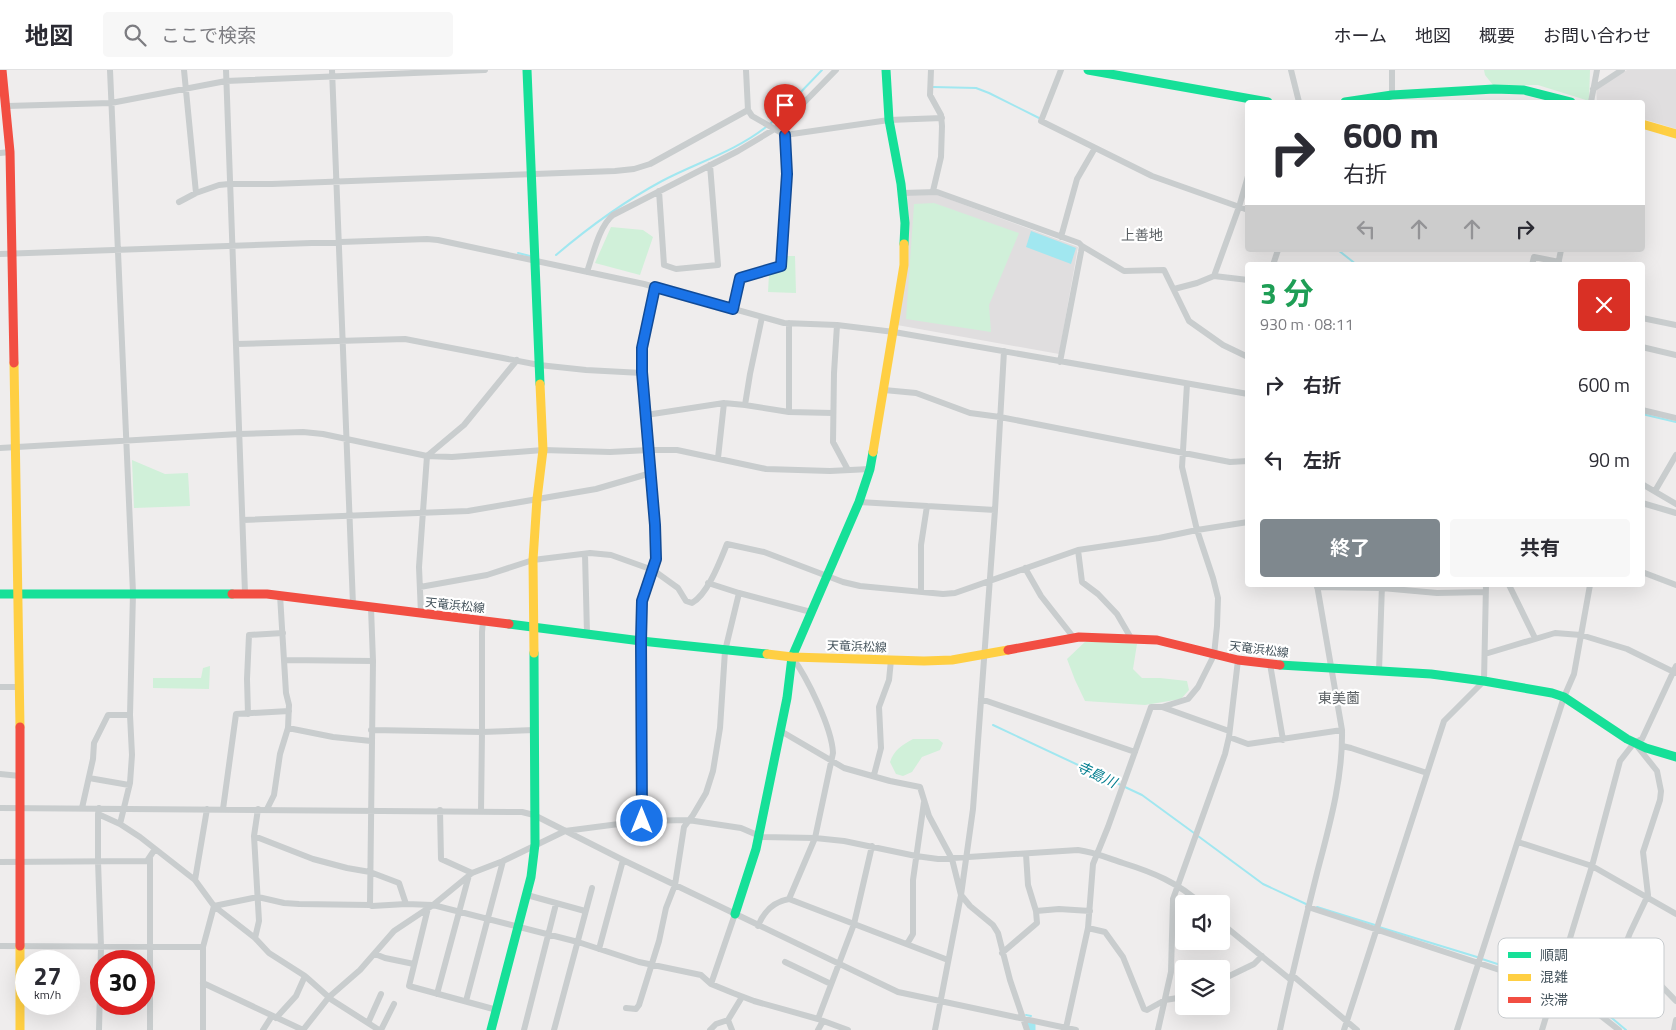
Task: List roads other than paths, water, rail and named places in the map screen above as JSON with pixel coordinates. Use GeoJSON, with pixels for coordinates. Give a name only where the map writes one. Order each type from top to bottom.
{"type":"FeatureCollection","features":[{"type":"Feature","properties":{"kind":"main road"},"geometry":{"type":"LineString","coordinates":[[2,70],[10,152],[16,446],[20,687],[20,1030]]}},
{"type":"Feature","properties":{"kind":"main road"},"geometry":{"type":"LineString","coordinates":[[492,1030],[527,895],[535,844],[533,560],[537,499],[543,450],[526,70]]}},
{"type":"Feature","properties":{"kind":"main road"},"geometry":{"type":"LineString","coordinates":[[735,914],[756,849],[787,698],[792,657],[859,502],[870,469],[904,265],[905,223],[902,193],[888,120],[886,70]]}},
{"type":"Feature","properties":{"kind":"main road"},"geometry":{"type":"LineString","coordinates":[[1088,70],[1255,100]]}},
{"type":"Feature","properties":{"kind":"main road"},"geometry":{"type":"LineString","coordinates":[[1361,100],[1442,91],[1511,89],[1541,93],[1564,100]]}},
{"type":"Feature","properties":{"kind":"main road"},"geometry":{"type":"LineString","coordinates":[[1645,125],[1676,134]]}},
{"type":"Feature","properties":{"kind":"main road","name":"天竜浜松線"},"geometry":{"type":"LineString","coordinates":[[0,593],[245,593],[280,595],[641,641],[792,657],[924,661],[952,660],[1074,638],[1157,640],[1238,660],[1270,664],[1432,674],[1552,693],[1564,697],[1634,743],[1676,757]]}},
{"type":"Feature","properties":{"kind":"street"},"geometry":{"type":"LineString","coordinates":[[110,70],[133,594],[130,715],[132,755],[129,785],[120,824]]}},
{"type":"Feature","properties":{"kind":"street"},"geometry":{"type":"LineString","coordinates":[[184,70],[196,193]]}},
{"type":"Feature","properties":{"kind":"street"},"geometry":{"type":"LineString","coordinates":[[226,70],[245,593]]}},
{"type":"Feature","properties":{"kind":"street"},"geometry":{"type":"LineString","coordinates":[[7,106],[111,103],[226,81],[332,73],[485,70]]}},
{"type":"Feature","properties":{"kind":"street"},"geometry":{"type":"LineString","coordinates":[[746,70],[748,110],[752,116],[785,135],[888,120],[942,118]]}},
{"type":"Feature","properties":{"kind":"street"},"geometry":{"type":"LineString","coordinates":[[587,272],[608,219],[759,139],[771,126],[787,121],[836,70]]}},
{"type":"Feature","properties":{"kind":"street"},"geometry":{"type":"LineString","coordinates":[[931,70],[930,95],[942,118],[941,156],[933,191]]}},
{"type":"Feature","properties":{"kind":"street"},"geometry":{"type":"LineString","coordinates":[[1060,70],[1041,119],[1152,176],[1245,209]]}},
{"type":"Feature","properties":{"kind":"street"},"geometry":{"type":"LineString","coordinates":[[1291,70],[1298,100]]}},
{"type":"Feature","properties":{"kind":"street"},"geometry":{"type":"LineString","coordinates":[[1392,70],[1392,96]]}},
{"type":"Feature","properties":{"kind":"street"},"geometry":{"type":"LineString","coordinates":[[1591,100],[1597,70]]}},
{"type":"Feature","properties":{"kind":"street"},"geometry":{"type":"LineString","coordinates":[[1593,90],[1622,70]]}},
{"type":"Feature","properties":{"kind":"street"},"geometry":{"type":"LineString","coordinates":[[332,73],[353,605]]}},
{"type":"Feature","properties":{"kind":"street"},"geometry":{"type":"LineString","coordinates":[[179,202],[196,193],[219,185],[229,184],[336,182],[634,169],[650,164],[748,110]]}},
{"type":"Feature","properties":{"kind":"street"},"geometry":{"type":"LineString","coordinates":[[733,309],[740,278],[781,266],[787,174],[785,135]]}},
{"type":"Feature","properties":{"kind":"street"},"geometry":{"type":"LineString","coordinates":[[1061,236],[1077,179],[1095,148]]}},
{"type":"Feature","properties":{"kind":"street"},"geometry":{"type":"LineString","coordinates":[[0,153],[10,152]]}},
{"type":"Feature","properties":{"kind":"street"},"geometry":{"type":"LineString","coordinates":[[659,191],[664,265],[676,269],[718,265],[710,165]]}},
{"type":"Feature","properties":{"kind":"street"},"geometry":{"type":"LineString","coordinates":[[1214,276],[1245,186]]}},
{"type":"Feature","properties":{"kind":"street"},"geometry":{"type":"LineString","coordinates":[[902,193],[933,191],[1079,243],[1124,271],[1164,270],[1189,321],[1223,345],[1245,356]]}},
{"type":"Feature","properties":{"kind":"street"},"geometry":{"type":"LineString","coordinates":[[0,254],[398,239],[438,240],[655,287],[789,324],[837,325],[894,332],[1245,394]]}},
{"type":"Feature","properties":{"kind":"street"},"geometry":{"type":"LineString","coordinates":[[1060,362],[1082,246]]}},
{"type":"Feature","properties":{"kind":"street"},"geometry":{"type":"LineString","coordinates":[[1533,262],[1534,257],[1554,262]]}},
{"type":"Feature","properties":{"kind":"street"},"geometry":{"type":"LineString","coordinates":[[1174,289],[1214,276],[1245,280]]}},
{"type":"Feature","properties":{"kind":"street"},"geometry":{"type":"LineString","coordinates":[[642,821],[642,601],[656,559],[656,542],[642,372],[642,348],[655,287]]}},
{"type":"Feature","properties":{"kind":"street"},"geometry":{"type":"LineString","coordinates":[[745,405],[762,317]]}},
{"type":"Feature","properties":{"kind":"street"},"geometry":{"type":"LineString","coordinates":[[1645,319],[1676,325]]}},
{"type":"Feature","properties":{"kind":"street"},"geometry":{"type":"LineString","coordinates":[[789,324],[789,412]]}},
{"type":"Feature","properties":{"kind":"street"},"geometry":{"type":"LineString","coordinates":[[837,325],[833,442],[848,470]]}},
{"type":"Feature","properties":{"kind":"street"},"geometry":{"type":"LineString","coordinates":[[236,344],[342,339],[405,339],[538,365],[586,370],[642,372]]}},
{"type":"Feature","properties":{"kind":"street"},"geometry":{"type":"LineString","coordinates":[[1645,347],[1676,355]]}},
{"type":"Feature","properties":{"kind":"street"},"geometry":{"type":"LineString","coordinates":[[935,1030],[968,857],[973,809],[995,510],[1004,351]]}},
{"type":"Feature","properties":{"kind":"street"},"geometry":{"type":"LineString","coordinates":[[421,614],[419,567],[428,456],[464,425],[517,360]]}},
{"type":"Feature","properties":{"kind":"street"},"geometry":{"type":"LineString","coordinates":[[1066,1028],[1088,928],[1093,864],[1151,707],[1162,707],[1188,699],[1198,687],[1214,655],[1218,598],[1197,530],[1185,482],[1182,453],[1186,384]]}},
{"type":"Feature","properties":{"kind":"street"},"geometry":{"type":"LineString","coordinates":[[884,390],[916,393],[970,413],[1000,417],[1230,462],[1245,461]]}},
{"type":"Feature","properties":{"kind":"street"},"geometry":{"type":"LineString","coordinates":[[646,414],[724,403],[789,412],[833,413]]}},
{"type":"Feature","properties":{"kind":"street"},"geometry":{"type":"LineString","coordinates":[[718,458],[724,403]]}},
{"type":"Feature","properties":{"kind":"street"},"geometry":{"type":"LineString","coordinates":[[1645,411],[1676,418]]}},
{"type":"Feature","properties":{"kind":"street"},"geometry":{"type":"LineString","coordinates":[[0,448],[303,432],[346,438],[428,456],[452,457],[543,450],[610,452],[677,450],[766,468],[870,469]]}},
{"type":"Feature","properties":{"kind":"street"},"geometry":{"type":"LineString","coordinates":[[1655,491],[1676,455]]}},
{"type":"Feature","properties":{"kind":"street"},"geometry":{"type":"LineString","coordinates":[[243,520],[468,511],[596,489],[651,473]]}},
{"type":"Feature","properties":{"kind":"street"},"geometry":{"type":"LineString","coordinates":[[1645,486],[1676,504]]}},
{"type":"Feature","properties":{"kind":"street"},"geometry":{"type":"LineString","coordinates":[[859,502],[995,510]]}},
{"type":"Feature","properties":{"kind":"street"},"geometry":{"type":"LineString","coordinates":[[1645,505],[1676,513]]}},
{"type":"Feature","properties":{"kind":"street"},"geometry":{"type":"LineString","coordinates":[[921,592],[921,545],[927,506]]}},
{"type":"Feature","properties":{"kind":"street"},"geometry":{"type":"LineString","coordinates":[[420,587],[487,574],[533,560],[585,554],[611,555],[653,570],[678,588],[686,601],[692,603],[699,599],[706,589],[727,544],[764,552],[826,576],[866,588],[943,594],[956,593],[1078,550],[1245,522]]}},
{"type":"Feature","properties":{"kind":"street"},"geometry":{"type":"LineString","coordinates":[[1078,550],[1082,582],[1098,594],[1118,614],[1130,638]]}},
{"type":"Feature","properties":{"kind":"street"},"geometry":{"type":"LineString","coordinates":[[585,554],[587,634]]}},
{"type":"Feature","properties":{"kind":"street"},"geometry":{"type":"LineString","coordinates":[[1025,568],[1041,596],[1074,638]]}},
{"type":"Feature","properties":{"kind":"street"},"geometry":{"type":"LineString","coordinates":[[1645,573],[1676,585]]}},
{"type":"Feature","properties":{"kind":"street"},"geometry":{"type":"LineString","coordinates":[[708,582],[739,593],[810,612]]}},
{"type":"Feature","properties":{"kind":"street"},"geometry":{"type":"LineString","coordinates":[[1280,1030],[1338,782],[1342,746],[1342,730],[1317,587]]}},
{"type":"Feature","properties":{"kind":"street"},"geometry":{"type":"LineString","coordinates":[[1379,671],[1382,587]]}},
{"type":"Feature","properties":{"kind":"street"},"geometry":{"type":"LineString","coordinates":[[1344,1030],[1444,721],[1484,681],[1486,588],[1438,593],[1390,587]]}},
{"type":"Feature","properties":{"kind":"street"},"geometry":{"type":"LineString","coordinates":[[1510,587],[1535,638]]}},
{"type":"Feature","properties":{"kind":"street"},"geometry":{"type":"LineString","coordinates":[[1457,1030],[1564,697],[1574,674],[1590,587]]}},
{"type":"Feature","properties":{"kind":"street"},"geometry":{"type":"LineString","coordinates":[[626,1008],[636,1009],[639,1005],[659,941],[666,908],[675,885],[684,827],[706,793],[713,771],[720,728],[725,650],[739,593]]}},
{"type":"Feature","properties":{"kind":"street"},"geometry":{"type":"LineString","coordinates":[[267,809],[274,795],[280,754],[288,728],[289,712],[280,595]]}},
{"type":"Feature","properties":{"kind":"street"},"geometry":{"type":"LineString","coordinates":[[370,905],[372,608]]}},
{"type":"Feature","properties":{"kind":"street"},"geometry":{"type":"LineString","coordinates":[[481,812],[483,621]]}},
{"type":"Feature","properties":{"kind":"street"},"geometry":{"type":"LineString","coordinates":[[248,714],[249,635],[283,633]]}},
{"type":"Feature","properties":{"kind":"street"},"geometry":{"type":"LineString","coordinates":[[1485,654],[1555,633],[1581,635],[1627,650],[1675,670],[1642,739],[1634,743],[1620,761],[1592,866],[1570,938]]}},
{"type":"Feature","properties":{"kind":"street"},"geometry":{"type":"LineString","coordinates":[[789,899],[815,838],[832,753],[832,743],[814,697],[804,674],[792,657]]}},
{"type":"Feature","properties":{"kind":"street"},"geometry":{"type":"LineString","coordinates":[[285,660],[373,660]]}},
{"type":"Feature","properties":{"kind":"street"},"geometry":{"type":"LineString","coordinates":[[874,775],[881,748],[879,707],[890,680],[891,660]]}},
{"type":"Feature","properties":{"kind":"street"},"geometry":{"type":"LineString","coordinates":[[1158,1030],[1172,958],[1173,899],[1225,754],[1238,660]]}},
{"type":"Feature","properties":{"kind":"street"},"geometry":{"type":"LineString","coordinates":[[1270,664],[1283,740]]}},
{"type":"Feature","properties":{"kind":"street"},"geometry":{"type":"LineString","coordinates":[[0,687],[20,687]]}},
{"type":"Feature","properties":{"kind":"street"},"geometry":{"type":"LineString","coordinates":[[981,699],[1135,752]]}},
{"type":"Feature","properties":{"kind":"street"},"geometry":{"type":"LineString","coordinates":[[1162,707],[1229,734],[1248,744],[1342,730]]}},
{"type":"Feature","properties":{"kind":"street"},"geometry":{"type":"LineString","coordinates":[[223,809],[236,714],[289,712]]}},
{"type":"Feature","properties":{"kind":"street"},"geometry":{"type":"LineString","coordinates":[[82,808],[93,759],[94,743],[108,715],[130,715]]}},
{"type":"Feature","properties":{"kind":"street"},"geometry":{"type":"LineString","coordinates":[[288,728],[333,737],[371,740]]}},
{"type":"Feature","properties":{"kind":"street"},"geometry":{"type":"LineString","coordinates":[[371,730],[482,732],[534,730]]}},
{"type":"Feature","properties":{"kind":"street"},"geometry":{"type":"LineString","coordinates":[[779,730],[844,768],[920,787],[929,816],[952,859],[961,895],[970,906],[993,925],[998,933],[1002,953],[1027,1030]]}},
{"type":"Feature","properties":{"kind":"street"},"geometry":{"type":"LineString","coordinates":[[1628,938],[1648,895],[1643,852],[1660,800],[1661,791],[1657,771],[1634,743]]}},
{"type":"Feature","properties":{"kind":"street"},"geometry":{"type":"LineString","coordinates":[[1342,746],[1427,773]]}},
{"type":"Feature","properties":{"kind":"street"},"geometry":{"type":"LineString","coordinates":[[0,774],[20,776]]}},
{"type":"Feature","properties":{"kind":"street"},"geometry":{"type":"LineString","coordinates":[[89,778],[129,785]]}},
{"type":"Feature","properties":{"kind":"street"},"geometry":{"type":"LineString","coordinates":[[907,944],[913,934],[913,880],[924,801]]}},
{"type":"Feature","properties":{"kind":"street"},"geometry":{"type":"LineString","coordinates":[[0,808],[82,808],[99,811],[124,806],[207,809],[522,812],[564,830],[758,926],[898,992],[1076,1030]]}},
{"type":"Feature","properties":{"kind":"street"},"geometry":{"type":"LineString","coordinates":[[194,880],[207,809]]}},
{"type":"Feature","properties":{"kind":"street"},"geometry":{"type":"LineString","coordinates":[[255,938],[259,921],[254,836],[258,809]]}},
{"type":"Feature","properties":{"kind":"street"},"geometry":{"type":"LineString","coordinates":[[440,810],[441,859],[471,874]]}},
{"type":"Feature","properties":{"kind":"street"},"geometry":{"type":"LineString","coordinates":[[99,811],[155,849],[194,880],[214,906],[255,938],[269,953],[306,976],[341,1007],[380,1030],[394,1004]]}},
{"type":"Feature","properties":{"kind":"street"},"geometry":{"type":"LineString","coordinates":[[99,811],[98,861],[101,947],[99,1030]]}},
{"type":"Feature","properties":{"kind":"street"},"geometry":{"type":"LineString","coordinates":[[203,983],[303,1030],[329,997],[360,970],[394,931],[471,874],[503,861],[564,830],[642,821],[688,820],[741,828],[762,837],[815,838],[844,841],[938,859],[1008,856],[1072,850],[1098,854],[1156,874],[1170,883],[1178,885],[1190,895]]}},
{"type":"Feature","properties":{"kind":"street"},"geometry":{"type":"LineString","coordinates":[[254,836],[314,859],[370,872],[399,883],[406,904]]}},
{"type":"Feature","properties":{"kind":"street"},"geometry":{"type":"LineString","coordinates":[[1518,842],[1592,866],[1676,914]]}},
{"type":"Feature","properties":{"kind":"street"},"geometry":{"type":"LineString","coordinates":[[818,1030],[831,984],[854,924],[872,846]]}},
{"type":"Feature","properties":{"kind":"street"},"geometry":{"type":"LineString","coordinates":[[0,862],[147,861],[155,849]]}},
{"type":"Feature","properties":{"kind":"street"},"geometry":{"type":"LineString","coordinates":[[1002,953],[1037,923],[1036,911],[1028,885],[1026,854]]}},
{"type":"Feature","properties":{"kind":"street"},"geometry":{"type":"LineString","coordinates":[[150,858],[150,1030]]}},
{"type":"Feature","properties":{"kind":"street"},"geometry":{"type":"LineString","coordinates":[[598,949],[623,860]]}},
{"type":"Feature","properties":{"kind":"street"},"geometry":{"type":"LineString","coordinates":[[466,1001],[503,861]]}},
{"type":"Feature","properties":{"kind":"street"},"geometry":{"type":"LineString","coordinates":[[438,994],[471,874]]}},
{"type":"Feature","properties":{"kind":"street"},"geometry":{"type":"LineString","coordinates":[[554,1030],[592,888]]}},
{"type":"Feature","properties":{"kind":"street"},"geometry":{"type":"LineString","coordinates":[[527,895],[585,911]]}},
{"type":"Feature","properties":{"kind":"street"},"geometry":{"type":"LineString","coordinates":[[214,906],[258,897],[284,903],[300,904],[372,906],[406,904],[430,906],[578,942],[652,965],[701,975],[711,984],[742,997],[848,1030]]}},
{"type":"Feature","properties":{"kind":"street"},"geometry":{"type":"LineString","coordinates":[[758,926],[762,915],[772,905],[789,899],[948,960]]}},
{"type":"Feature","properties":{"kind":"street"},"geometry":{"type":"LineString","coordinates":[[524,1030],[556,904]]}},
{"type":"Feature","properties":{"kind":"street"},"geometry":{"type":"LineString","coordinates":[[203,1030],[203,947],[214,906]]}},
{"type":"Feature","properties":{"kind":"street"},"geometry":{"type":"LineString","coordinates":[[430,906],[409,986],[497,1010]]}},
{"type":"Feature","properties":{"kind":"street"},"geometry":{"type":"LineString","coordinates":[[1308,907],[1377,927],[1498,969]]}},
{"type":"Feature","properties":{"kind":"street"},"geometry":{"type":"LineString","coordinates":[[1036,911],[1059,909],[1090,911]]}},
{"type":"Feature","properties":{"kind":"street"},"geometry":{"type":"LineString","coordinates":[[711,984],[735,914]]}},
{"type":"Feature","properties":{"kind":"street"},"geometry":{"type":"LineString","coordinates":[[1088,928],[1105,932],[1114,943],[1126,963],[1144,1009],[1146,1010],[1165,1000],[1175,998]]}},
{"type":"Feature","properties":{"kind":"street"},"geometry":{"type":"LineString","coordinates":[[1230,930],[1357,1030]]}},
{"type":"Feature","properties":{"kind":"street"},"geometry":{"type":"LineString","coordinates":[[0,946],[203,947]]}},
{"type":"Feature","properties":{"kind":"street"},"geometry":{"type":"LineString","coordinates":[[375,954],[414,964]]}},
{"type":"Feature","properties":{"kind":"street"},"geometry":{"type":"LineString","coordinates":[[1230,975],[1254,964],[1262,956]]}},
{"type":"Feature","properties":{"kind":"street"},"geometry":{"type":"LineString","coordinates":[[785,962],[831,984]]}},
{"type":"Feature","properties":{"kind":"street"},"geometry":{"type":"LineString","coordinates":[[263,1030],[296,996],[306,976]]}},
{"type":"Feature","properties":{"kind":"street"},"geometry":{"type":"LineString","coordinates":[[1664,989],[1676,1001]]}},
{"type":"Feature","properties":{"kind":"street"},"geometry":{"type":"LineString","coordinates":[[368,1023],[381,994]]}},
{"type":"Feature","properties":{"kind":"street"},"geometry":{"type":"LineString","coordinates":[[710,1030],[716,1024],[728,1020],[742,997]]}},
{"type":"Feature","properties":{"kind":"street"},"geometry":{"type":"LineString","coordinates":[[1542,1030],[1546,1018]]}},
{"type":"Feature","properties":{"kind":"street"},"geometry":{"type":"LineString","coordinates":[[1607,1018],[1619,1030]]}},
{"type":"Feature","properties":{"kind":"street"},"geometry":{"type":"LineString","coordinates":[[728,1020],[732,1030]]}},
{"type":"Feature","properties":{"kind":"street"},"geometry":{"type":"LineString","coordinates":[[1674,1029],[1676,1020]]}},
{"type":"Feature","properties":{"kind":"water"},"geometry":{"type":"Polygon","coordinates":[[[1031,231],[1076,248],[1071,264],[1026,247],[1031,231]]]}},
{"type":"Feature","properties":{"kind":"waterway"},"geometry":{"type":"LineString","coordinates":[[770,124],[822,70]]}},
{"type":"Feature","properties":{"kind":"waterway"},"geometry":{"type":"LineString","coordinates":[[933,87],[976,88],[1041,119]]}},
{"type":"Feature","properties":{"kind":"waterway"},"geometry":{"type":"LineString","coordinates":[[556,255],[634,197],[675,174],[742,143],[766,127]]}},
{"type":"Feature","properties":{"kind":"waterway"},"geometry":{"type":"LineString","coordinates":[[1341,252],[1353,262]]}},
{"type":"Feature","properties":{"kind":"waterway"},"geometry":{"type":"LineString","coordinates":[[518,253],[530,256]]}},
{"type":"Feature","properties":{"kind":"waterway"},"geometry":{"type":"LineString","coordinates":[[1645,415],[1676,422]]}},
{"type":"Feature","properties":{"kind":"waterway","name":"寺島川"},"geometry":{"type":"LineString","coordinates":[[993,725],[1142,795],[1194,833]]}},
{"type":"Feature","properties":{"kind":"waterway","name":"寺島川"},"geometry":{"type":"LineString","coordinates":[[1198,836],[1263,884],[1306,904]]}},
{"type":"Feature","properties":{"kind":"waterway","name":"寺島川"},"geometry":{"type":"LineString","coordinates":[[1317,907],[1375,925]]}},
{"type":"Feature","properties":{"kind":"waterway","name":"寺島川"},"geometry":{"type":"LineString","coordinates":[[1379,927],[1477,957]]}},
{"type":"Feature","properties":{"kind":"waterway","name":"寺島川"},"geometry":{"type":"LineString","coordinates":[[1482,959],[1498,964]]}},
{"type":"Feature","properties":{"kind":"waterway"},"geometry":{"type":"LineString","coordinates":[[1026,1015],[1031,1016]]}},
{"type":"Feature","properties":{"kind":"waterway","name":"寺島川"},"geometry":{"type":"LineString","coordinates":[[1612,1018],[1626,1030]]}},
{"type":"Feature","properties":{"kind":"waterway"},"geometry":{"type":"LineString","coordinates":[[1030,1024],[1030,1030]]}},
{"type":"Feature","properties":{"kind":"district","name":"上善地"},"geometry":{"type":"Point","coordinates":[1142,234]}},
{"type":"Feature","properties":{"kind":"district","name":"東美薗"},"geometry":{"type":"Point","coordinates":[1339,697]}}]}
